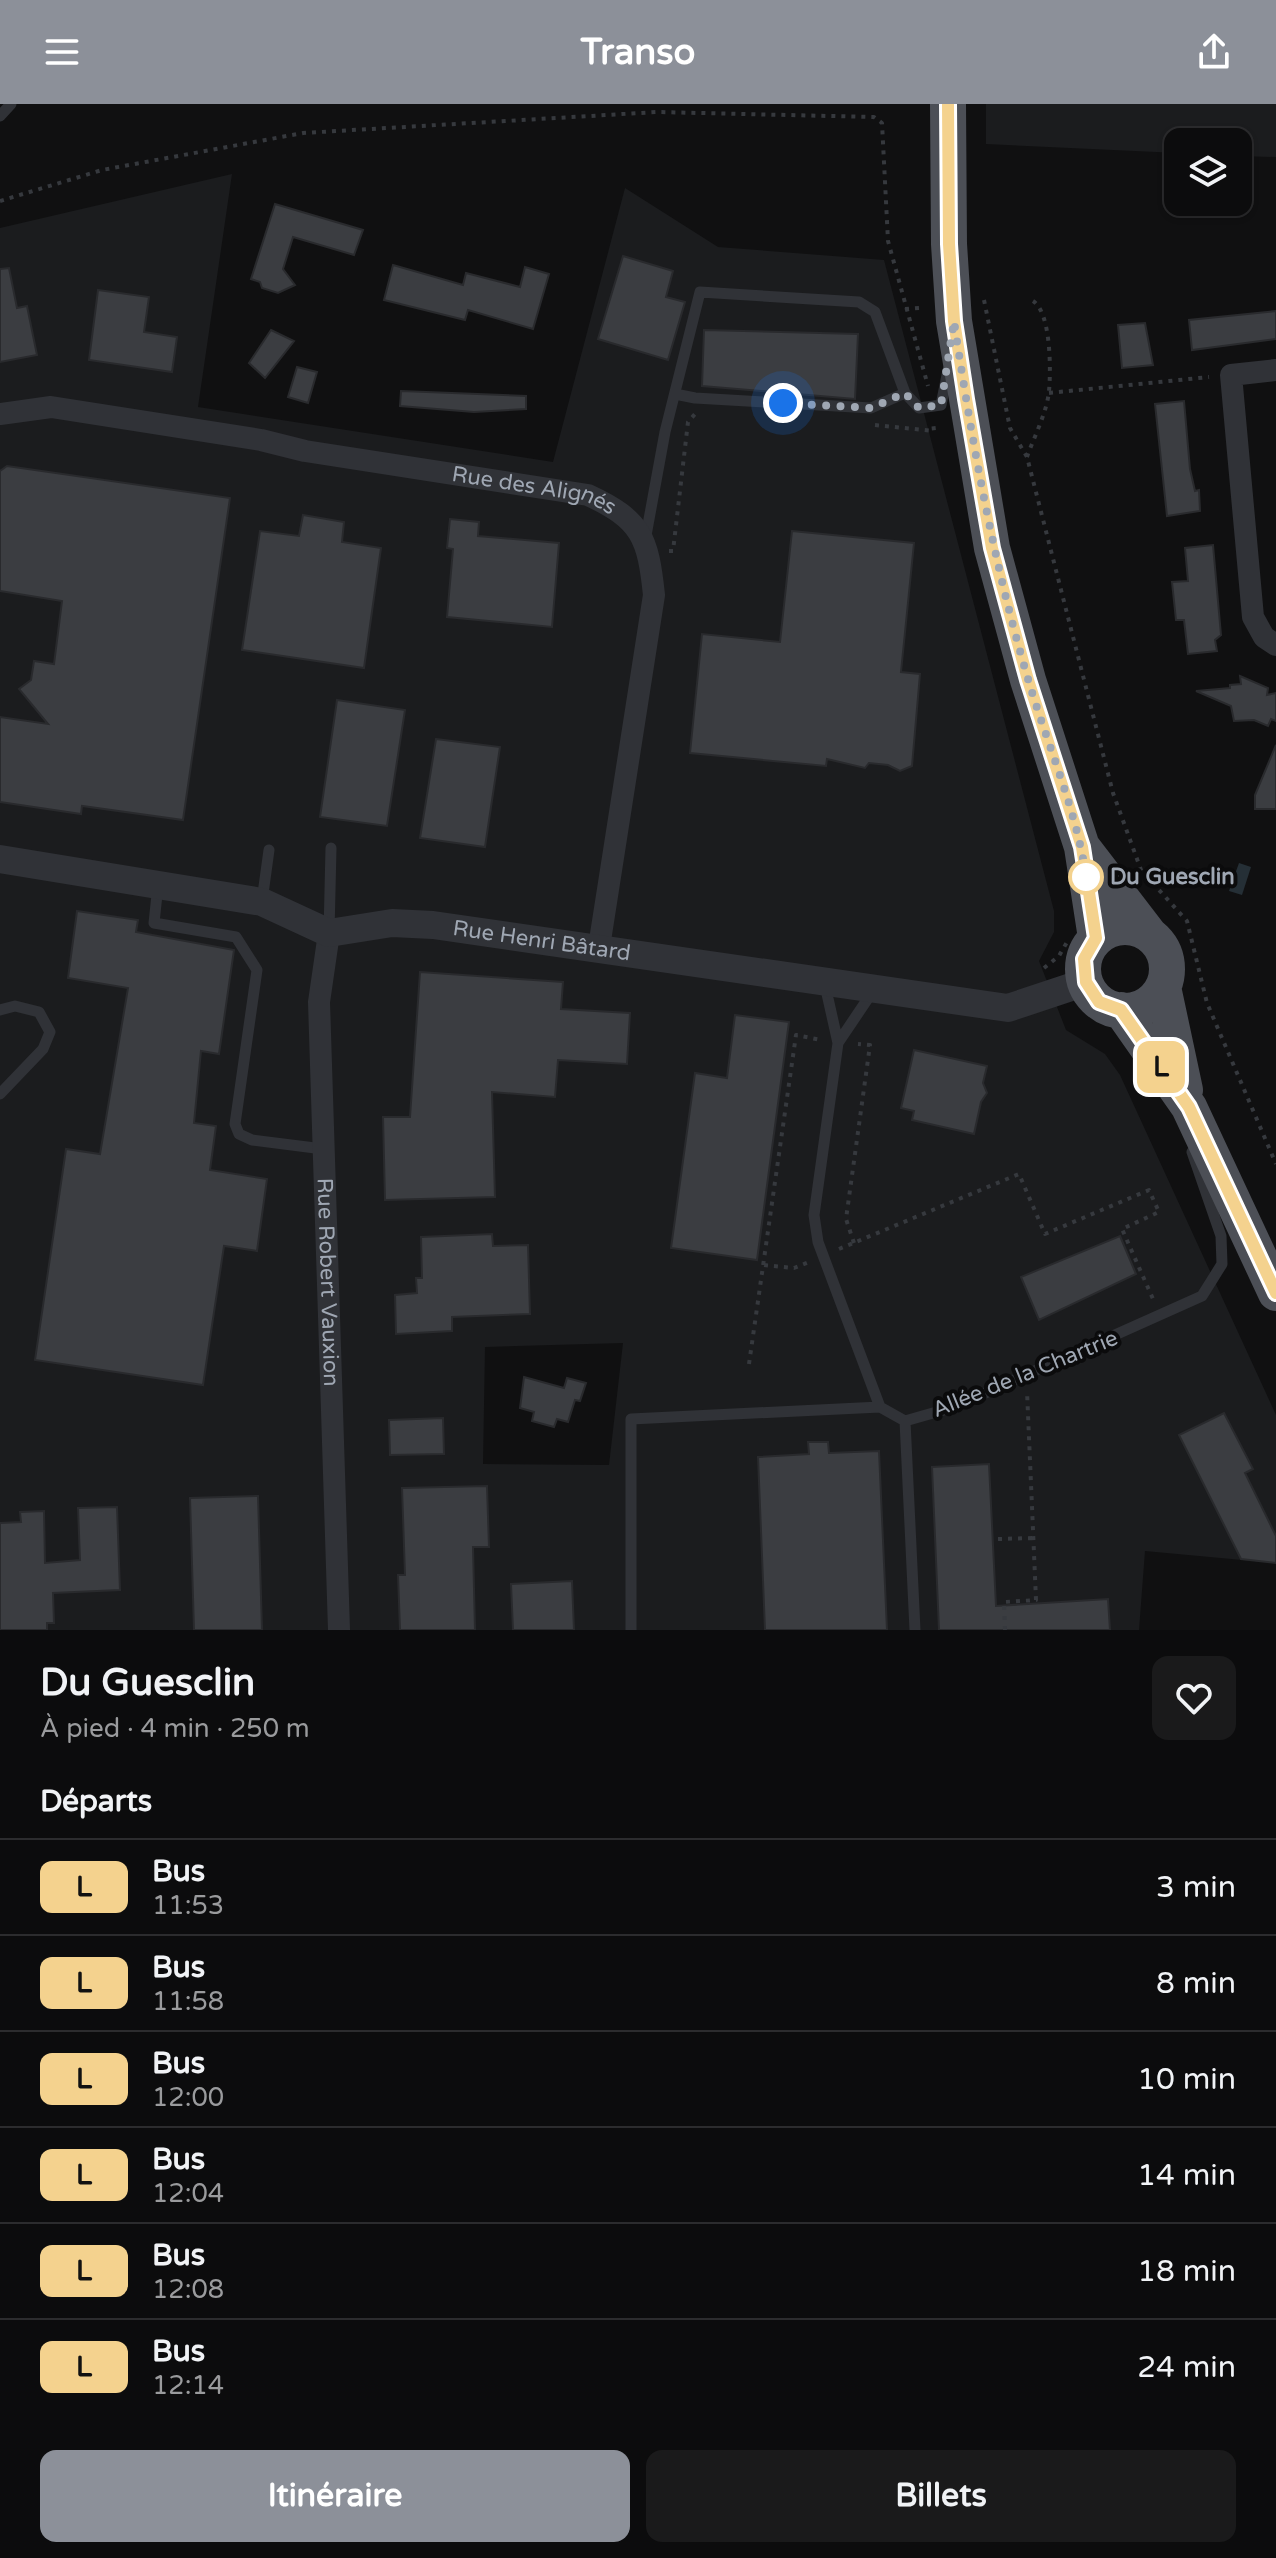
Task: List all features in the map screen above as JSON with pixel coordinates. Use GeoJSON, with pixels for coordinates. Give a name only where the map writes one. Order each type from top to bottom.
{"type":"FeatureCollection","features":[{"type":"Feature","properties":{"kind":"main road"},"geometry":{"type":"LineString","coordinates":[[948,104],[949,244],[954,321],[992,548],[1028,680],[1082,847],[1086,982],[1099,1002],[1121,1010],[1146,1005],[1163,987]]}},
{"type":"Feature","properties":{"kind":"main road"},"geometry":{"type":"LineString","coordinates":[[1082,847],[1127,879],[1149,934],[1164,952],[1167,964],[1163,987],[1186,1123]]}},
{"type":"Feature","properties":{"kind":"main road"},"geometry":{"type":"LineString","coordinates":[[1083,937],[1122,927],[1149,934]]}},
{"type":"Feature","properties":{"kind":"main road"},"geometry":{"type":"LineString","coordinates":[[1121,1010],[1162,1068],[1186,1123],[1275,1287]]}},
{"type":"Feature","properties":{"kind":"street"},"geometry":{"type":"LineString","coordinates":[[1276,370],[1231,375],[1253,617],[1264,637],[1276,645]]}},
{"type":"Feature","properties":{"kind":"street","name":"Rue des Alignés"},"geometry":{"type":"LineString","coordinates":[[0,414],[51,407],[588,495],[620,510],[648,549]]}},
{"type":"Feature","properties":{"kind":"street"},"geometry":{"type":"LineString","coordinates":[[599,947],[654,595],[648,549]]}},
{"type":"Feature","properties":{"kind":"street"},"geometry":{"type":"LineString","coordinates":[[0,859],[262,902],[329,933]]}},
{"type":"Feature","properties":{"kind":"street","name":"Rue Henri Bâtard"},"geometry":{"type":"LineString","coordinates":[[329,933],[392,923],[599,947],[1008,1008],[1086,982]]}},
{"type":"Feature","properties":{"kind":"street","name":"Rue Robert Vauxion"},"geometry":{"type":"LineString","coordinates":[[329,933],[319,1002],[339,1630]]}},
{"type":"Feature","properties":{"kind":"lane"},"geometry":{"type":"LineString","coordinates":[[0,116],[11,104]]}},
{"type":"Feature","properties":{"kind":"lane"},"geometry":{"type":"LineString","coordinates":[[648,549],[675,394],[700,292],[859,302],[875,312],[905,393],[919,408],[941,405],[954,321]]}},
{"type":"Feature","properties":{"kind":"lane"},"geometry":{"type":"LineString","coordinates":[[675,394],[695,398],[871,408],[905,393]]}},
{"type":"Feature","properties":{"kind":"lane"},"geometry":{"type":"LineString","coordinates":[[329,933],[331,848]]}},
{"type":"Feature","properties":{"kind":"lane"},"geometry":{"type":"LineString","coordinates":[[262,902],[269,850]]}},
{"type":"Feature","properties":{"kind":"lane"},"geometry":{"type":"LineString","coordinates":[[158,884],[154,923],[236,937],[257,970],[235,1124],[239,1134],[252,1140],[323,1149]]}},
{"type":"Feature","properties":{"kind":"lane"},"geometry":{"type":"LineString","coordinates":[[631,1630],[631,1419],[880,1407],[823,1255],[814,1215],[838,1043],[824,981]]}},
{"type":"Feature","properties":{"kind":"lane"},"geometry":{"type":"LineString","coordinates":[[838,1043],[876,988]]}},
{"type":"Feature","properties":{"kind":"lane"},"geometry":{"type":"LineString","coordinates":[[0,1010],[15,1006],[39,1012],[50,1032],[43,1049],[0,1094]]}},
{"type":"Feature","properties":{"kind":"lane","name":"Allée de la Chartrie"},"geometry":{"type":"LineString","coordinates":[[880,1407],[905,1421],[954,1407],[1181,1309],[1202,1296],[1222,1264],[1221,1236],[1186,1123]]}},
{"type":"Feature","properties":{"kind":"lane"},"geometry":{"type":"LineString","coordinates":[[905,1421],[915,1630]]}},
{"type":"Feature","properties":{"kind":"path"},"geometry":{"type":"LineString","coordinates":[[0,201],[102,170],[303,133],[657,112],[874,117],[882,123],[888,241],[933,408],[934,431],[862,424]]}},
{"type":"Feature","properties":{"kind":"path"},"geometry":{"type":"LineString","coordinates":[[983,295],[1010,428],[1027,457],[1113,793],[1127,879],[1187,921],[1207,1003],[1276,1164]]}},
{"type":"Feature","properties":{"kind":"path"},"geometry":{"type":"LineString","coordinates":[[1027,457],[1049,393],[1046,318],[1040,306],[1033,301]]}},
{"type":"Feature","properties":{"kind":"path"},"geometry":{"type":"LineString","coordinates":[[905,309],[920,308]]}},
{"type":"Feature","properties":{"kind":"path"},"geometry":{"type":"LineString","coordinates":[[1049,393],[1231,375]]}},
{"type":"Feature","properties":{"kind":"path"},"geometry":{"type":"LineString","coordinates":[[648,549],[673,551],[688,422],[695,414],[711,415]]}},
{"type":"Feature","properties":{"kind":"path"},"geometry":{"type":"LineString","coordinates":[[1037,973],[1083,937]]}},
{"type":"Feature","properties":{"kind":"path"},"geometry":{"type":"LineString","coordinates":[[749,1364],[796,1035],[870,1045],[846,1219],[854,1243]]}},
{"type":"Feature","properties":{"kind":"path"},"geometry":{"type":"LineString","coordinates":[[764,1265],[794,1268],[1019,1174],[1045,1234],[1149,1190],[1159,1212],[1122,1229],[1155,1305]]}},
{"type":"Feature","properties":{"kind":"path"},"geometry":{"type":"LineString","coordinates":[[1005,1630],[1004,1602],[1036,1600],[1027,1391],[1014,1395]]}},
{"type":"Feature","properties":{"kind":"path"},"geometry":{"type":"LineString","coordinates":[[998,1539],[1033,1538]]}},
{"type":"Feature","properties":{"kind":"shaded area"},"geometry":{"type":"Polygon","coordinates":[[[986,104],[1276,104],[1276,157],[1252,156],[1252,128],[1164,128],[1164,152],[986,144],[986,104]]]}},
{"type":"Feature","properties":{"kind":"shaded area"},"geometry":{"type":"Polygon","coordinates":[[[232,174],[198,407],[553,462],[625,188],[718,247],[884,260],[1054,911],[1054,932],[1039,961],[1066,1030],[1105,1054],[1120,1075],[1276,1415],[1276,1563],[1145,1551],[1139,1630],[0,1630],[0,228],[232,174]],[[623,1343],[485,1347],[483,1464],[609,1465],[623,1343]]]}},
{"type":"Feature","properties":{"kind":"shaded area"},"geometry":{"type":"Polygon","coordinates":[[[1239,863],[1251,867],[1242,895],[1229,891],[1239,863]]]}},
{"type":"Feature","properties":{"kind":"building"},"geometry":{"type":"Polygon","coordinates":[[[275,204],[363,230],[354,255],[293,237],[283,269],[295,285],[278,293],[262,288],[260,282],[251,279],[275,204]]]}},
{"type":"Feature","properties":{"kind":"building"},"geometry":{"type":"Polygon","coordinates":[[[623,256],[673,271],[666,297],[685,302],[668,360],[598,339],[623,256]]]}},
{"type":"Feature","properties":{"kind":"building"},"geometry":{"type":"Polygon","coordinates":[[[393,265],[463,285],[466,273],[520,287],[525,267],[549,274],[533,329],[468,310],[465,320],[384,300],[393,265]]]}},
{"type":"Feature","properties":{"kind":"building"},"geometry":{"type":"Polygon","coordinates":[[[9,268],[17,308],[27,306],[37,355],[0,362],[0,269],[9,268]]]}},
{"type":"Feature","properties":{"kind":"building"},"geometry":{"type":"Polygon","coordinates":[[[98,290],[149,297],[144,332],[177,337],[172,372],[89,360],[98,290]]]}},
{"type":"Feature","properties":{"kind":"building"},"geometry":{"type":"Polygon","coordinates":[[[1276,311],[1276,339],[1192,350],[1189,320],[1276,311]]]}},
{"type":"Feature","properties":{"kind":"building"},"geometry":{"type":"Polygon","coordinates":[[[1145,323],[1153,365],[1122,368],[1118,325],[1145,323]]]}},
{"type":"Feature","properties":{"kind":"building"},"geometry":{"type":"Polygon","coordinates":[[[271,330],[294,341],[265,378],[249,363],[271,330]]]}},
{"type":"Feature","properties":{"kind":"building"},"geometry":{"type":"Polygon","coordinates":[[[704,330],[858,334],[855,399],[702,386],[704,330]]]}},
{"type":"Feature","properties":{"kind":"building"},"geometry":{"type":"Polygon","coordinates":[[[297,367],[317,372],[308,403],[288,397],[297,367]]]}},
{"type":"Feature","properties":{"kind":"building"},"geometry":{"type":"Polygon","coordinates":[[[401,391],[526,396],[526,409],[474,412],[400,406],[401,391]]]}},
{"type":"Feature","properties":{"kind":"building"},"geometry":{"type":"Polygon","coordinates":[[[1184,401],[1190,469],[1195,491],[1199,490],[1200,511],[1167,516],[1155,404],[1184,401]]]}},
{"type":"Feature","properties":{"kind":"building"},"geometry":{"type":"Polygon","coordinates":[[[7,466],[230,498],[183,820],[82,806],[81,814],[0,802],[0,717],[48,724],[19,689],[31,680],[34,661],[54,664],[62,601],[0,591],[0,471],[7,466]]]}},
{"type":"Feature","properties":{"kind":"building"},"geometry":{"type":"Polygon","coordinates":[[[303,515],[344,522],[342,542],[381,548],[364,668],[242,650],[260,531],[299,536],[303,515]]]}},
{"type":"Feature","properties":{"kind":"building"},"geometry":{"type":"Polygon","coordinates":[[[450,519],[479,522],[478,536],[559,543],[552,627],[447,617],[453,549],[447,548],[450,519]]]}},
{"type":"Feature","properties":{"kind":"building"},"geometry":{"type":"Polygon","coordinates":[[[792,531],[914,543],[901,672],[920,674],[912,766],[900,771],[888,765],[869,763],[865,768],[827,759],[826,766],[690,753],[702,634],[780,642],[792,531]]]}},
{"type":"Feature","properties":{"kind":"building"},"geometry":{"type":"Polygon","coordinates":[[[1213,545],[1221,635],[1215,640],[1217,651],[1188,654],[1184,620],[1176,620],[1172,582],[1188,581],[1185,548],[1213,545]]]}},
{"type":"Feature","properties":{"kind":"building"},"geometry":{"type":"Polygon","coordinates":[[[1240,676],[1268,688],[1267,695],[1276,693],[1276,721],[1271,719],[1268,726],[1254,720],[1234,721],[1231,706],[1196,691],[1230,688],[1230,685],[1241,684],[1240,676]]]}},
{"type":"Feature","properties":{"kind":"building"},"geometry":{"type":"Polygon","coordinates":[[[337,700],[405,710],[387,826],[320,817],[337,700]]]}},
{"type":"Feature","properties":{"kind":"building"},"geometry":{"type":"Polygon","coordinates":[[[436,739],[500,747],[485,847],[420,838],[436,739]]]}},
{"type":"Feature","properties":{"kind":"building"},"geometry":{"type":"Polygon","coordinates":[[[1276,745],[1276,809],[1255,809],[1255,795],[1276,745]]]}},
{"type":"Feature","properties":{"kind":"building"},"geometry":{"type":"Polygon","coordinates":[[[77,911],[138,920],[136,932],[234,950],[219,1054],[201,1051],[194,1123],[216,1126],[210,1170],[267,1179],[257,1251],[224,1246],[203,1385],[35,1360],[66,1149],[100,1154],[128,988],[68,978],[77,911]]]}},
{"type":"Feature","properties":{"kind":"building"},"geometry":{"type":"Polygon","coordinates":[[[420,972],[563,982],[561,1009],[630,1013],[627,1064],[558,1060],[555,1097],[492,1092],[495,1197],[385,1200],[383,1117],[410,1117],[420,972]]]}},
{"type":"Feature","properties":{"kind":"building"},"geometry":{"type":"Polygon","coordinates":[[[735,1015],[789,1022],[757,1260],[671,1248],[695,1073],[727,1078],[735,1015]]]}},
{"type":"Feature","properties":{"kind":"building"},"geometry":{"type":"Polygon","coordinates":[[[914,1050],[987,1066],[983,1083],[987,1093],[981,1102],[974,1134],[912,1120],[914,1111],[901,1108],[914,1050]]]}},
{"type":"Feature","properties":{"kind":"building"},"geometry":{"type":"Polygon","coordinates":[[[492,1234],[493,1246],[528,1245],[530,1314],[452,1317],[452,1331],[396,1334],[395,1295],[417,1293],[416,1278],[422,1278],[421,1237],[492,1234]]]}},
{"type":"Feature","properties":{"kind":"building"},"geometry":{"type":"Polygon","coordinates":[[[1120,1236],[1136,1274],[1039,1320],[1021,1277],[1120,1236]]]}},
{"type":"Feature","properties":{"kind":"building"},"geometry":{"type":"Polygon","coordinates":[[[524,1377],[564,1388],[567,1378],[586,1383],[580,1401],[575,1400],[568,1422],[557,1419],[554,1427],[532,1421],[534,1412],[520,1408],[524,1377]]]}},
{"type":"Feature","properties":{"kind":"building"},"geometry":{"type":"Polygon","coordinates":[[[1224,1413],[1253,1469],[1245,1473],[1276,1536],[1276,1563],[1241,1559],[1179,1435],[1224,1413]]]}},
{"type":"Feature","properties":{"kind":"building"},"geometry":{"type":"Polygon","coordinates":[[[443,1418],[444,1454],[390,1455],[389,1420],[443,1418]]]}},
{"type":"Feature","properties":{"kind":"building"},"geometry":{"type":"Polygon","coordinates":[[[808,1442],[828,1442],[829,1453],[879,1451],[887,1630],[765,1630],[758,1457],[809,1454],[808,1442]]]}},
{"type":"Feature","properties":{"kind":"building"},"geometry":{"type":"Polygon","coordinates":[[[989,1464],[996,1606],[1108,1599],[1110,1630],[939,1630],[932,1467],[989,1464]]]}},
{"type":"Feature","properties":{"kind":"building"},"geometry":{"type":"Polygon","coordinates":[[[487,1486],[489,1547],[473,1547],[475,1630],[400,1630],[398,1575],[405,1575],[402,1488],[487,1486]]]}},
{"type":"Feature","properties":{"kind":"building"},"geometry":{"type":"Polygon","coordinates":[[[258,1496],[262,1630],[194,1630],[190,1498],[258,1496]]]}},
{"type":"Feature","properties":{"kind":"building"},"geometry":{"type":"Polygon","coordinates":[[[117,1507],[120,1590],[53,1593],[54,1623],[47,1623],[47,1630],[0,1630],[0,1523],[21,1522],[20,1512],[44,1511],[45,1563],[80,1560],[78,1508],[117,1507]]]}},
{"type":"Feature","properties":{"kind":"building"},"geometry":{"type":"Polygon","coordinates":[[[572,1581],[574,1630],[513,1630],[511,1584],[572,1581]]]}},
{"type":"Feature","properties":{"kind":"bus line","name":"L"},"geometry":{"type":"LineString","coordinates":[[948,104],[949,244],[954,321],[966,399],[992,548],[1028,680],[1082,847],[1096,938],[1084,959],[1086,982],[1099,1002],[1121,1010],[1189,1107],[1276,1293]]}},
{"type":"Feature","properties":{"kind":"place","name":"Du Guesclin"},"geometry":{"type":"Point","coordinates":[1086,877]}},
{"type":"Feature","properties":{"kind":"route"},"geometry":{"type":"LineString","coordinates":[[783,403],[871,408],[905,393],[919,408],[941,405],[954,321],[992,548],[1028,680],[1082,847],[1087,883],[1086,877]]}}]}
